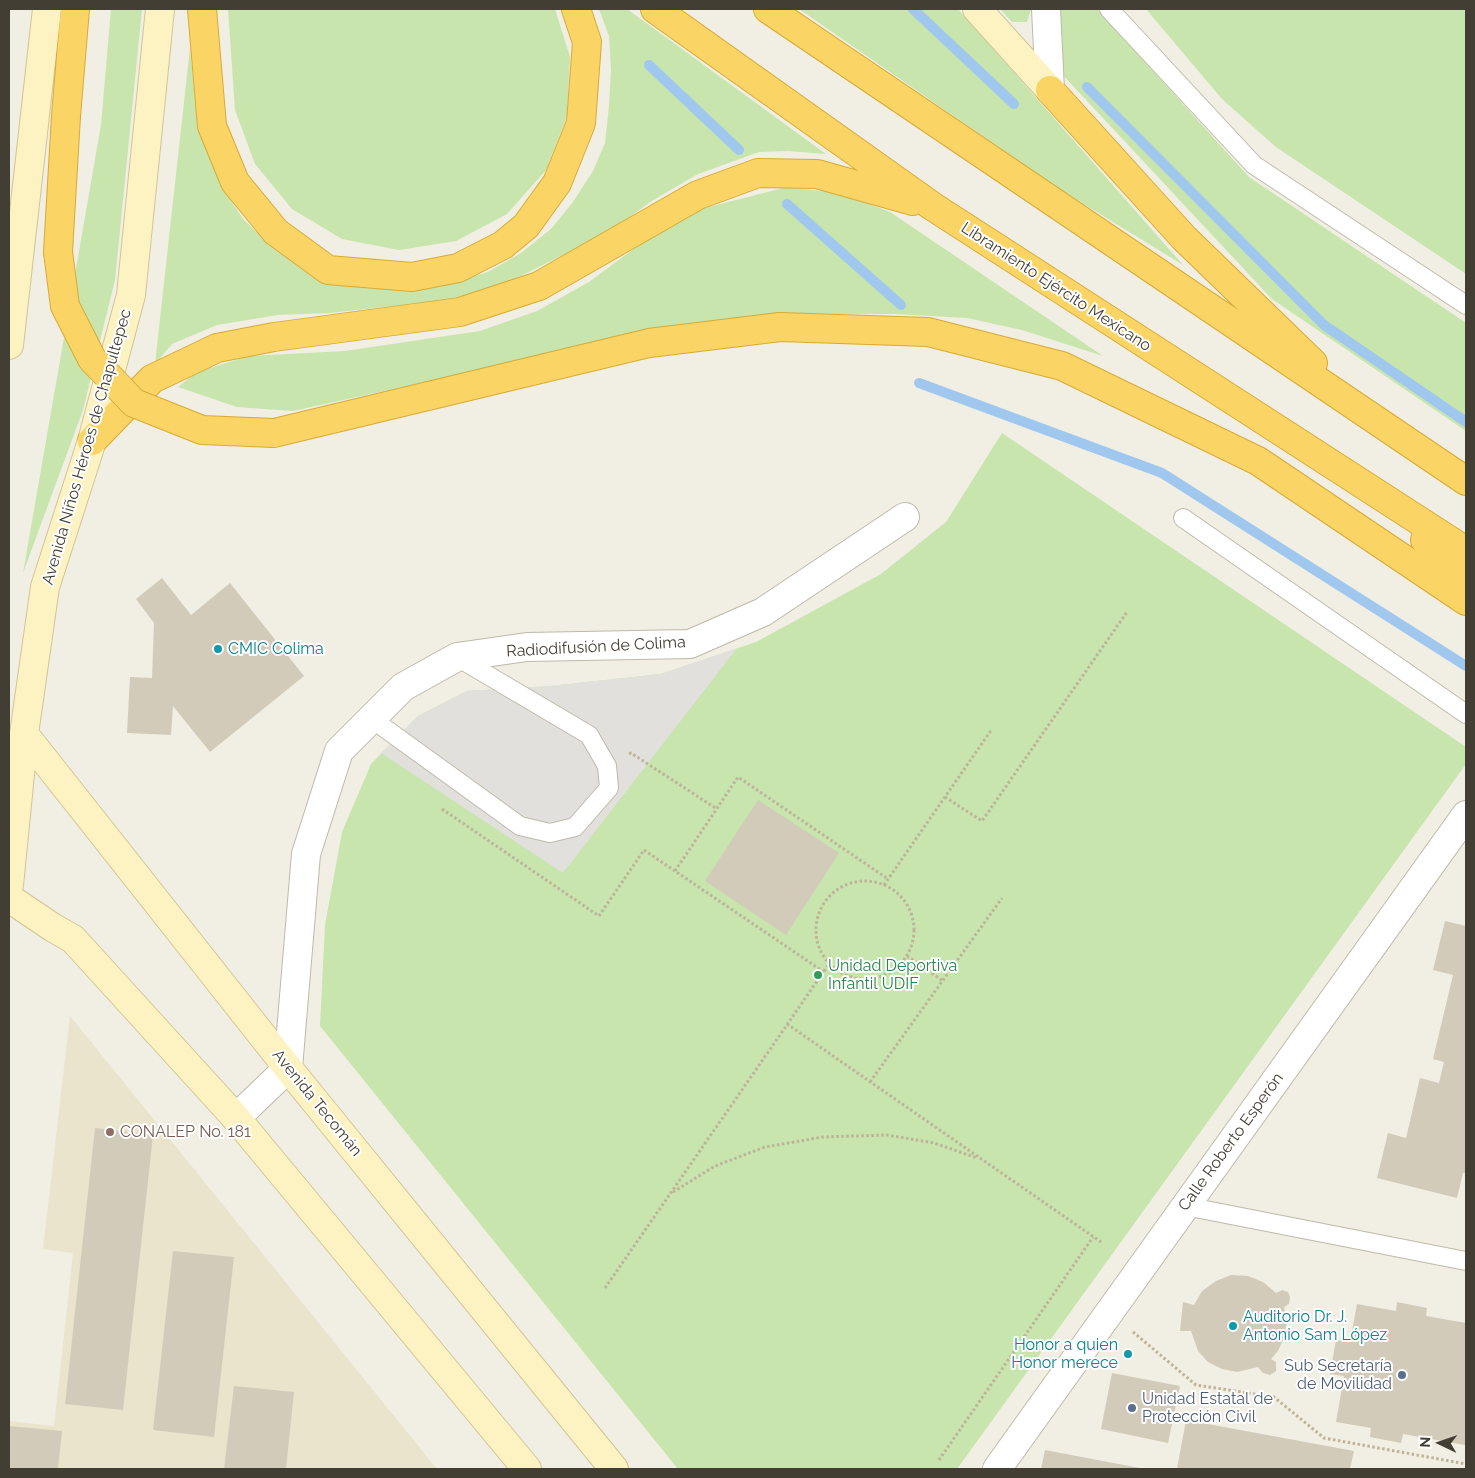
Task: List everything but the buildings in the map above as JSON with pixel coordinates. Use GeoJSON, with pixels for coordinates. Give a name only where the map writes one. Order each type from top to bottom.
{"type":"FeatureCollection","features":[{"type":"Feature","properties":{"kind":"highway"},"geometry":{"type":"LineString","coordinates":[[75,9],[66,116],[58,252],[65,306],[92,359],[134,403],[202,430],[274,433],[648,343],[780,327],[928,332],[1062,366],[1258,461],[1466,601]]}},
{"type":"Feature","properties":{"kind":"highway"},"geometry":{"type":"LineString","coordinates":[[202,9],[212,126],[235,182],[276,232],[328,270],[412,277],[458,268],[503,245],[526,226],[557,183],[581,123],[587,42],[576,9]]}},
{"type":"Feature","properties":{"kind":"highway","name":"Libramiento Ejército Mexicano"},"geometry":{"type":"LineString","coordinates":[[655,9],[932,206],[1466,551]]}},
{"type":"Feature","properties":{"kind":"highway"},"geometry":{"type":"LineString","coordinates":[[768,9],[1466,481]]}},
{"type":"Feature","properties":{"kind":"highway"},"geometry":{"type":"LineString","coordinates":[[1050,90],[1184,238],[1366,414]]}},
{"type":"Feature","properties":{"kind":"highway"},"geometry":{"type":"LineString","coordinates":[[92,441],[152,379],[217,348],[274,337],[460,312],[540,286],[698,195],[758,174],[816,174],[932,206]]}},
{"type":"Feature","properties":{"kind":"highway"},"geometry":{"type":"LineString","coordinates":[[1368,488],[1466,577]]}},
{"type":"Feature","properties":{"kind":"street"},"geometry":{"type":"LineString","coordinates":[[9,345],[46,9]]}},
{"type":"Feature","properties":{"kind":"street","name":"Avenida Niños Héroes de Chapultepec"},"geometry":{"type":"LineString","coordinates":[[9,885],[24,734],[45,587],[92,441],[131,295],[160,9]]}},
{"type":"Feature","properties":{"kind":"street"},"geometry":{"type":"LineString","coordinates":[[977,9],[1050,90]]}},
{"type":"Feature","properties":{"kind":"street"},"geometry":{"type":"LineString","coordinates":[[1046,9],[1050,90]]}},
{"type":"Feature","properties":{"kind":"street"},"geometry":{"type":"LineString","coordinates":[[9,221],[18,260]]}},
{"type":"Feature","properties":{"kind":"street","name":"Radiodifusión de Colima"},"geometry":{"type":"LineString","coordinates":[[288,1068],[306,854],[339,751],[403,687],[457,657],[527,647],[690,644],[763,612],[905,517]]}},
{"type":"Feature","properties":{"kind":"street","name":"Avenida Tecomán"},"geometry":{"type":"LineString","coordinates":[[24,734],[288,1068],[614,1469]]}},
{"type":"Feature","properties":{"kind":"street","name":"Calle Roberto Esperón"},"geometry":{"type":"LineString","coordinates":[[997,1469],[1466,815]]}},
{"type":"Feature","properties":{"kind":"street"},"geometry":{"type":"LineString","coordinates":[[9,898],[73,939],[236,1118],[527,1469]]}},
{"type":"Feature","properties":{"kind":"street"},"geometry":{"type":"LineString","coordinates":[[236,1118],[288,1068]]}},
{"type":"Feature","properties":{"kind":"lane"},"geometry":{"type":"LineString","coordinates":[[1109,9],[1254,165],[1466,305]]}},
{"type":"Feature","properties":{"kind":"lane"},"geometry":{"type":"LineString","coordinates":[[1183,518],[1466,714]]}},
{"type":"Feature","properties":{"kind":"lane"},"geometry":{"type":"LineString","coordinates":[[372,719],[520,826],[550,833],[575,827],[610,788],[608,766],[589,736],[457,657]]}},
{"type":"Feature","properties":{"kind":"lane"},"geometry":{"type":"LineString","coordinates":[[1186,1206],[1466,1260]]}},
{"type":"Feature","properties":{"kind":"path"},"geometry":{"type":"LineString","coordinates":[[945,797],[982,821],[1127,612]]}},
{"type":"Feature","properties":{"kind":"path"},"geometry":{"type":"LineString","coordinates":[[884,885],[992,729]]}},
{"type":"Feature","properties":{"kind":"path"},"geometry":{"type":"LineString","coordinates":[[608,766],[631,753],[717,809]]}},
{"type":"Feature","properties":{"kind":"path"},"geometry":{"type":"LineString","coordinates":[[675,871],[738,777],[888,879]]}},
{"type":"Feature","properties":{"kind":"path"},"geometry":{"type":"LineString","coordinates":[[442,809],[598,916],[644,850],[824,972]]}},
{"type":"Feature","properties":{"kind":"path"},"geometry":{"type":"LineString","coordinates":[[870,881],[884,885],[898,894],[908,907],[913,923],[913,940],[907,956],[898,968],[885,976],[870,980],[855,979],[841,974],[829,964],[820,952],[816,938],[816,923],[820,909],[829,896],[841,887],[855,882],[870,881]]}},
{"type":"Feature","properties":{"kind":"path"},"geometry":{"type":"LineString","coordinates":[[870,1082],[1002,898]]}},
{"type":"Feature","properties":{"kind":"path"},"geometry":{"type":"LineString","coordinates":[[907,956],[943,981]]}},
{"type":"Feature","properties":{"kind":"path"},"geometry":{"type":"LineString","coordinates":[[605,1288],[829,964]]}},
{"type":"Feature","properties":{"kind":"path"},"geometry":{"type":"LineString","coordinates":[[787,1024],[1101,1242]]}},
{"type":"Feature","properties":{"kind":"path"},"geometry":{"type":"LineString","coordinates":[[670,1193],[715,1166],[765,1147],[823,1137],[887,1135],[934,1143],[981,1159]]}},
{"type":"Feature","properties":{"kind":"path"},"geometry":{"type":"LineString","coordinates":[[939,1460],[1093,1237]]}},
{"type":"Feature","properties":{"kind":"path"},"geometry":{"type":"LineString","coordinates":[[1109,1312],[1196,1385],[1274,1398],[1324,1438],[1466,1464]]}},
{"type":"Feature","properties":{"kind":"shaded area"},"geometry":{"type":"Polygon","coordinates":[[[737,648],[563,873],[381,753],[418,716],[467,691],[550,686],[661,674],[737,648]]]}},
{"type":"Feature","properties":{"kind":"shaded area","name":"CONALEP No. 181"},"geometry":{"type":"Polygon","coordinates":[[[70,1016],[437,1469],[9,1469],[9,1421],[54,1426],[73,1253],[43,1249],[70,1016]]]}},
{"type":"Feature","properties":{"kind":"green space"},"geometry":{"type":"Polygon","coordinates":[[[111,9],[142,9],[115,280],[83,410],[23,573],[101,125],[111,9]]]}},
{"type":"Feature","properties":{"kind":"green space"},"geometry":{"type":"Polygon","coordinates":[[[228,9],[555,9],[570,57],[567,116],[546,170],[507,214],[456,241],[399,250],[342,239],[292,209],[255,164],[235,110],[228,9]]]}},
{"type":"Feature","properties":{"kind":"green space"},"geometry":{"type":"Polygon","coordinates":[[[599,9],[627,9],[826,154],[788,151],[759,152],[698,174],[650,202],[610,232],[500,286],[450,300],[330,313],[278,315],[217,325],[172,344],[155,364],[190,48],[195,100],[204,139],[219,182],[243,219],[273,248],[306,272],[347,284],[404,290],[447,284],[488,272],[521,253],[552,228],[573,202],[593,171],[605,143],[611,70],[609,36],[599,9]]]}},
{"type":"Feature","properties":{"kind":"green space"},"geometry":{"type":"Polygon","coordinates":[[[799,9],[958,9],[1183,265],[1056,187],[799,9]]]}},
{"type":"Feature","properties":{"kind":"green space"},"geometry":{"type":"Polygon","coordinates":[[[1000,9],[1031,9],[1027,22],[1012,22],[1000,9]]]}},
{"type":"Feature","properties":{"kind":"green space"},"geometry":{"type":"Polygon","coordinates":[[[1055,9],[1097,9],[1249,177],[1466,323],[1466,431],[1272,299],[1059,71],[1055,9]]]}},
{"type":"Feature","properties":{"kind":"green space"},"geometry":{"type":"Polygon","coordinates":[[[1146,9],[1466,9],[1466,274],[1276,147],[1222,99],[1146,9]]]}},
{"type":"Feature","properties":{"kind":"green space"},"geometry":{"type":"Polygon","coordinates":[[[787,187],[839,193],[890,212],[1103,356],[1022,330],[967,318],[895,314],[813,314],[713,324],[639,335],[293,411],[237,407],[178,387],[197,372],[249,356],[345,351],[480,331],[537,311],[589,282],[635,248],[697,210],[787,187]]]}},
{"type":"Feature","properties":{"kind":"green space","name":"Unidad Deportiva Infantil UDIF"},"geometry":{"type":"Polygon","coordinates":[[[1002,433],[1466,747],[1466,764],[957,1469],[678,1469],[320,1026],[325,925],[342,832],[371,764],[418,716],[467,691],[550,686],[661,674],[756,642],[881,574],[946,522],[1002,433]]]}},
{"type":"Feature","properties":{"kind":"waterway"},"geometry":{"type":"LineString","coordinates":[[913,9],[1014,104]]}},
{"type":"Feature","properties":{"kind":"waterway"},"geometry":{"type":"LineString","coordinates":[[649,65],[739,150]]}},
{"type":"Feature","properties":{"kind":"waterway"},"geometry":{"type":"LineString","coordinates":[[1087,87],[1324,325],[1466,422]]}},
{"type":"Feature","properties":{"kind":"waterway"},"geometry":{"type":"LineString","coordinates":[[787,204],[901,305]]}},
{"type":"Feature","properties":{"kind":"waterway"},"geometry":{"type":"LineString","coordinates":[[919,383],[1162,473],[1466,666]]}},
{"type":"Feature","properties":{"kind":"place","name":"CMIC Colima"},"geometry":{"type":"Point","coordinates":[218,649]}},
{"type":"Feature","properties":{"kind":"place","name":"Unidad Deportiva Infantil UDIF"},"geometry":{"type":"Point","coordinates":[818,975]}},
{"type":"Feature","properties":{"kind":"place","name":"CONALEP No. 181"},"geometry":{"type":"Point","coordinates":[110,1132]}},
{"type":"Feature","properties":{"kind":"place","name":"Auditorio Dr. J. Antonio Sam López"},"geometry":{"type":"Point","coordinates":[1233,1326]}},
{"type":"Feature","properties":{"kind":"place","name":"Honor a quien Honor merece"},"geometry":{"type":"Point","coordinates":[1128,1354]}},
{"type":"Feature","properties":{"kind":"place","name":"Sub Secretaría de Movilidad"},"geometry":{"type":"Point","coordinates":[1402,1375]}},
{"type":"Feature","properties":{"kind":"place","name":"Unidad Estatal de Protección Civil"},"geometry":{"type":"Point","coordinates":[1132,1408]}}]}
